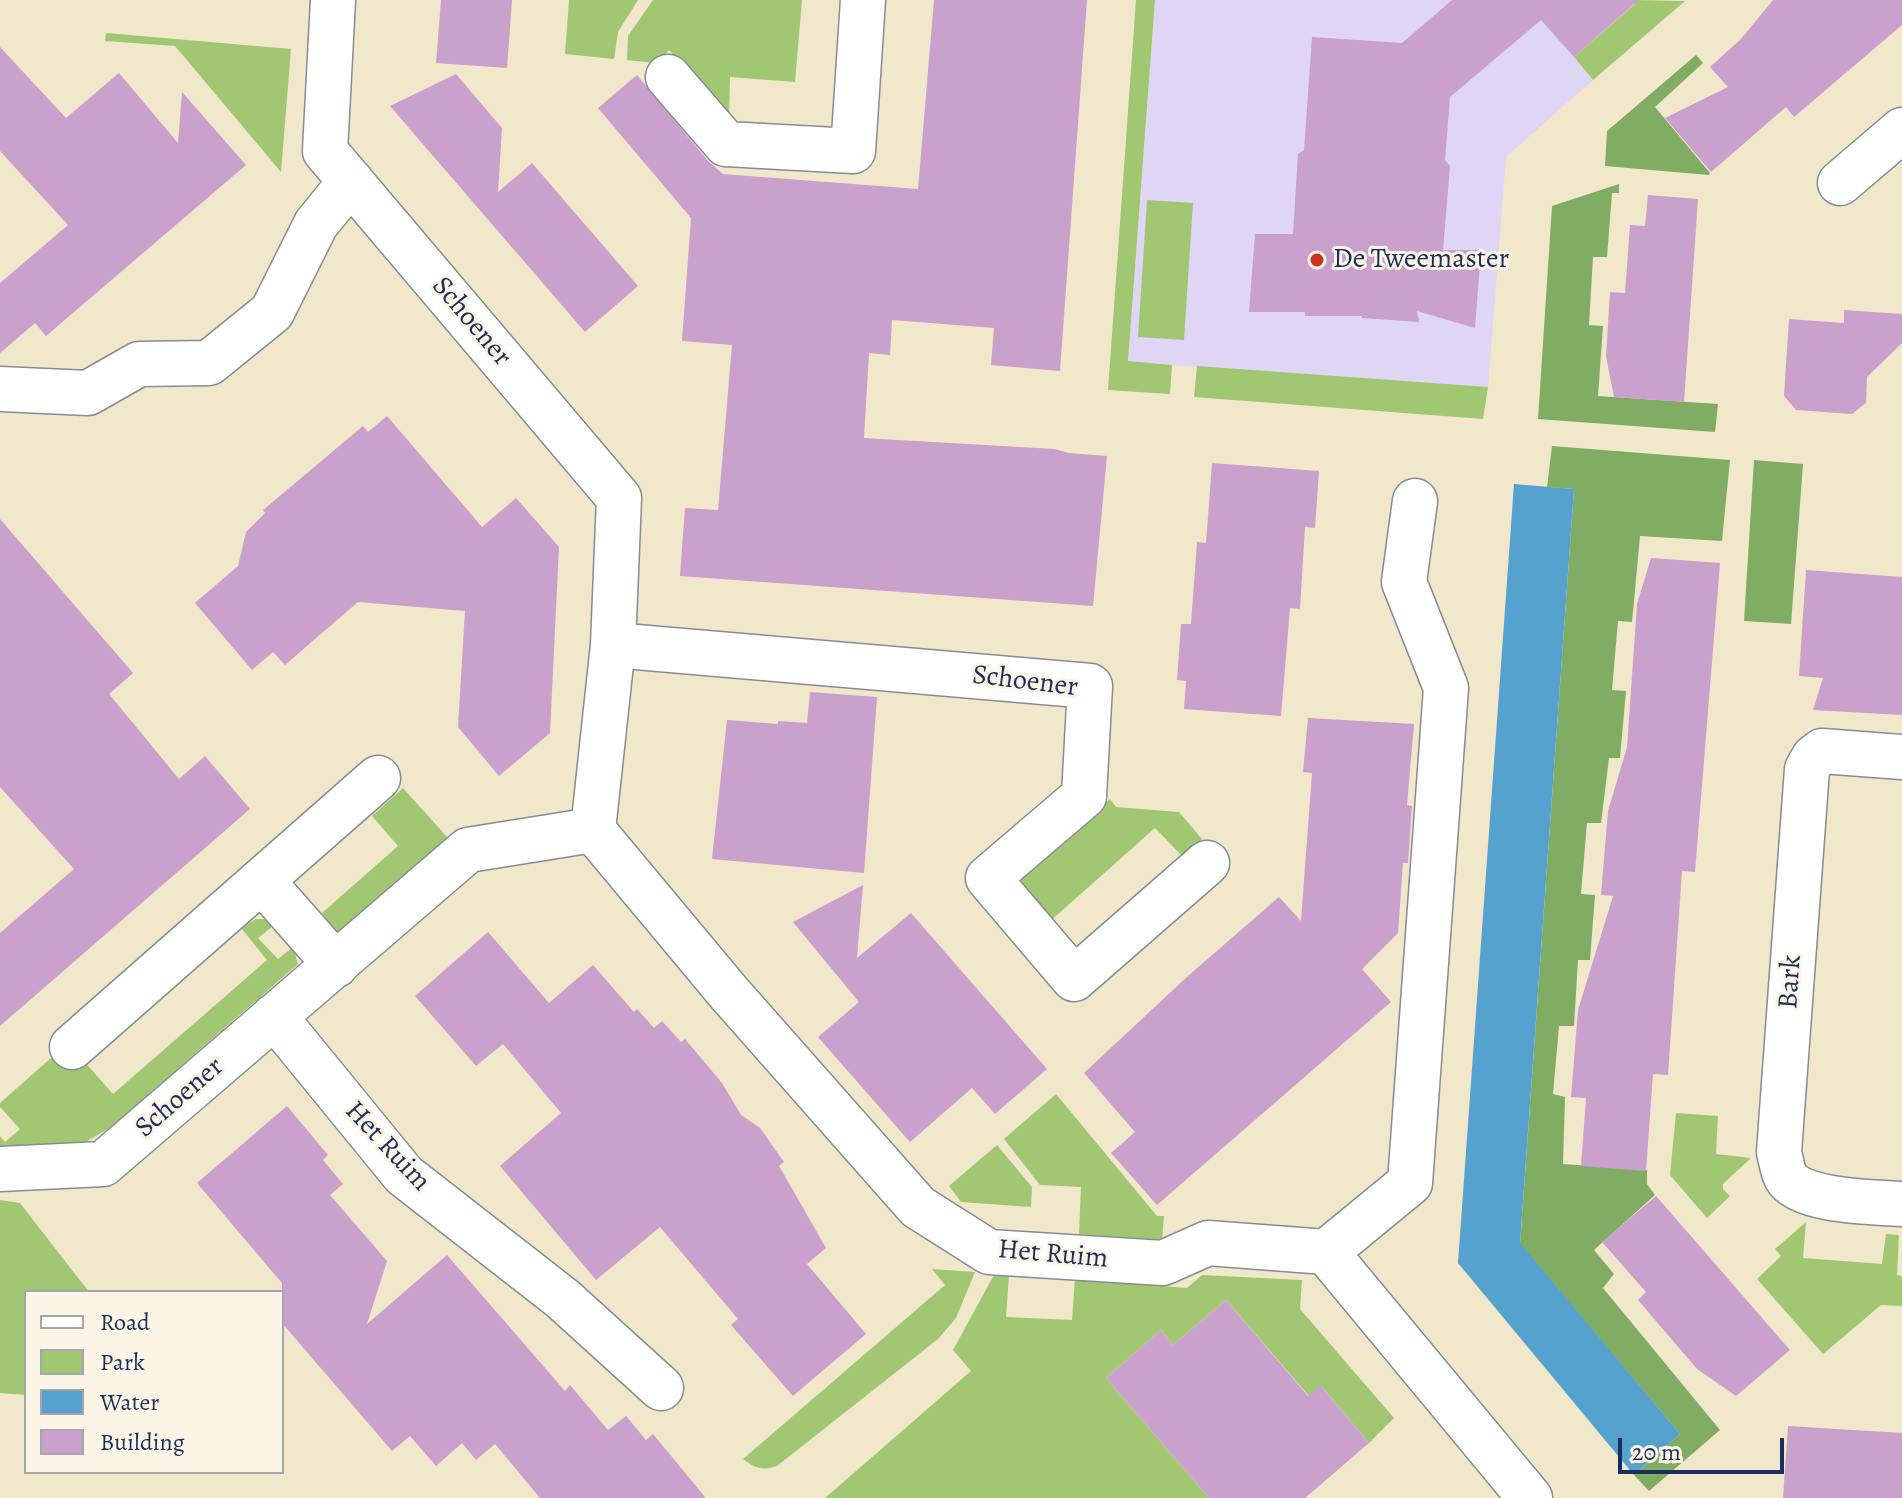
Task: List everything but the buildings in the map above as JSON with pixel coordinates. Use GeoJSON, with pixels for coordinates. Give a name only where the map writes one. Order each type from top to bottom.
{"type":"FeatureCollection","features":[{"type":"Feature","properties":{"kind":"street","name":"Schoener"},"geometry":{"type":"LineString","coordinates":[[0,1169],[103,1164],[468,850],[593,830],[613,645],[619,498],[325,151],[333,0]]}},
{"type":"Feature","properties":{"kind":"street"},"geometry":{"type":"LineString","coordinates":[[668,77],[726,144],[853,151],[863,0]]}},
{"type":"Feature","properties":{"kind":"street"},"geometry":{"type":"LineString","coordinates":[[1840,183],[1902,130]]}},
{"type":"Feature","properties":{"kind":"street"},"geometry":{"type":"LineString","coordinates":[[0,389],[88,393],[139,364],[209,363],[272,312],[316,224],[351,181]]}},
{"type":"Feature","properties":{"kind":"street"},"geometry":{"type":"LineString","coordinates":[[1415,501],[1404,582],[1446,688],[1410,1183],[1326,1252],[1530,1498]]}},
{"type":"Feature","properties":{"kind":"street","name":"Schoener"},"geometry":{"type":"LineString","coordinates":[[613,645],[1090,686],[1084,796],[988,878],[1074,979],[1207,863]]}},
{"type":"Feature","properties":{"kind":"street","name":"Bark"},"geometry":{"type":"LineString","coordinates":[[1902,757],[1822,751],[1807,769],[1779,1152],[1786,1178],[1803,1190],[1826,1197],[1902,1204]]}},
{"type":"Feature","properties":{"kind":"street"},"geometry":{"type":"LineString","coordinates":[[72,1047],[378,778]]}},
{"type":"Feature","properties":{"kind":"street","name":"Het Ruim"},"geometry":{"type":"LineString","coordinates":[[593,830],[729,993],[918,1207],[989,1252],[1163,1263],[1208,1243],[1326,1252]]}},
{"type":"Feature","properties":{"kind":"street"},"geometry":{"type":"LineString","coordinates":[[262,881],[336,965]]}},
{"type":"Feature","properties":{"kind":"street","name":"Het Ruim"},"geometry":{"type":"LineString","coordinates":[[274,1016],[404,1175],[563,1299],[661,1388]]}},
{"type":"Feature","properties":{"kind":"shaded area","name":"De Tweemaster"},"geometry":{"type":"Polygon","coordinates":[[[1155,0],[1636,0],[1574,57],[1593,80],[1506,157],[1488,387],[1128,362],[1155,0]]]}},
{"type":"Feature","properties":{"kind":"green space"},"geometry":{"type":"Polygon","coordinates":[[[569,0],[638,0],[618,32],[614,59],[565,54],[569,0]]]}},
{"type":"Feature","properties":{"kind":"green space"},"geometry":{"type":"Polygon","coordinates":[[[653,0],[802,0],[795,82],[730,77],[729,118],[669,50],[656,63],[627,60],[628,36],[653,0]]]}},
{"type":"Feature","properties":{"kind":"green space"},"geometry":{"type":"Polygon","coordinates":[[[1136,0],[1155,0],[1128,361],[1172,365],[1170,394],[1108,390],[1136,0]]]}},
{"type":"Feature","properties":{"kind":"green space"},"geometry":{"type":"Polygon","coordinates":[[[1632,0],[1685,1],[1593,80],[1574,57],[1635,4],[1632,0]]]}},
{"type":"Feature","properties":{"kind":"green space"},"geometry":{"type":"Polygon","coordinates":[[[106,33],[291,49],[281,172],[175,46],[105,41],[106,33]]]}},
{"type":"Feature","properties":{"kind":"green space"},"geometry":{"type":"Polygon","coordinates":[[[1696,55],[1703,63],[1655,107],[1709,175],[1605,166],[1607,131],[1696,55]]]}},
{"type":"Feature","properties":{"kind":"green space"},"geometry":{"type":"Polygon","coordinates":[[[1619,184],[1619,193],[1612,193],[1607,257],[1593,257],[1589,325],[1603,326],[1598,396],[1718,404],[1715,432],[1538,419],[1552,206],[1619,184]]]}},
{"type":"Feature","properties":{"kind":"green space"},"geometry":{"type":"Polygon","coordinates":[[[1147,200],[1193,203],[1184,340],[1138,337],[1147,200]]]}},
{"type":"Feature","properties":{"kind":"green space"},"geometry":{"type":"Polygon","coordinates":[[[1197,366],[1488,387],[1483,419],[1194,397],[1197,366]]]}},
{"type":"Feature","properties":{"kind":"green space"},"geometry":{"type":"Polygon","coordinates":[[[1552,446],[1730,460],[1722,541],[1640,536],[1632,622],[1618,621],[1612,690],[1626,691],[1620,758],[1609,758],[1601,823],[1587,823],[1581,894],[1595,895],[1590,960],[1578,960],[1574,1026],[1559,1026],[1553,1094],[1565,1097],[1563,1164],[1647,1170],[1647,1184],[1655,1195],[1594,1250],[1614,1274],[1603,1288],[1720,1430],[1649,1491],[1634,1475],[1680,1434],[1520,1244],[1574,489],[1547,487],[1552,446]]]}},
{"type":"Feature","properties":{"kind":"green space"},"geometry":{"type":"Polygon","coordinates":[[[1754,460],[1803,464],[1791,624],[1744,621],[1754,460]]]}},
{"type":"Feature","properties":{"kind":"green space"},"geometry":{"type":"Polygon","coordinates":[[[403,788],[448,838],[337,933],[322,913],[398,846],[372,816],[403,788]]]}},
{"type":"Feature","properties":{"kind":"green space"},"geometry":{"type":"Polygon","coordinates":[[[1110,799],[1116,807],[1179,812],[1202,839],[1182,856],[1155,828],[1048,923],[1013,882],[1110,799]]]}},
{"type":"Feature","properties":{"kind":"green space"},"geometry":{"type":"Polygon","coordinates":[[[256,919],[267,919],[273,926],[258,938],[278,959],[293,947],[298,964],[111,1127],[84,1143],[59,1149],[0,1147],[0,1136],[5,1142],[20,1129],[0,1107],[0,1103],[68,1043],[113,1094],[267,960],[241,928],[256,919]]]}},
{"type":"Feature","properties":{"kind":"green space"},"geometry":{"type":"Polygon","coordinates":[[[1056,1094],[1157,1216],[1164,1216],[1162,1240],[1079,1234],[1081,1187],[1040,1185],[1004,1139],[1056,1094]]]}},
{"type":"Feature","properties":{"kind":"green space"},"geometry":{"type":"Polygon","coordinates":[[[1676,1113],[1718,1116],[1716,1154],[1751,1158],[1723,1184],[1723,1189],[1730,1196],[1707,1218],[1670,1175],[1676,1113]]]}},
{"type":"Feature","properties":{"kind":"green space"},"geometry":{"type":"Polygon","coordinates":[[[997,1145],[1032,1187],[1031,1207],[961,1202],[949,1186],[997,1145]]]}},
{"type":"Feature","properties":{"kind":"green space"},"geometry":{"type":"Polygon","coordinates":[[[0,1200],[20,1203],[87,1290],[24,1290],[24,1395],[0,1393],[0,1200]]]}},
{"type":"Feature","properties":{"kind":"green space"},"geometry":{"type":"Polygon","coordinates":[[[1806,1222],[1803,1258],[1882,1264],[1886,1234],[1899,1235],[1897,1275],[1902,1276],[1902,1306],[1881,1305],[1823,1354],[1757,1279],[1781,1256],[1775,1249],[1806,1222]]]}},
{"type":"Feature","properties":{"kind":"green space"},"geometry":{"type":"Polygon","coordinates":[[[932,1269],[975,1272],[956,1318],[938,1339],[777,1466],[759,1468],[743,1459],[945,1285],[932,1269]]]}},
{"type":"Feature","properties":{"kind":"green space"},"geometry":{"type":"Polygon","coordinates":[[[995,1273],[1009,1275],[1006,1317],[1072,1320],[1075,1279],[1187,1288],[1202,1275],[1302,1280],[1300,1309],[1394,1418],[1369,1443],[1321,1386],[1309,1396],[1226,1300],[1173,1345],[1161,1330],[1106,1378],[1209,1498],[825,1498],[971,1371],[953,1350],[995,1273]]]}},
{"type":"Feature","properties":{"kind":"water"},"geometry":{"type":"Polygon","coordinates":[[[1514,484],[1574,489],[1520,1243],[1680,1434],[1634,1475],[1458,1263],[1514,484]]]}},
{"type":"Feature","properties":{"kind":"place","name":"De Tweemaster"},"geometry":{"type":"Point","coordinates":[1317,260]}}]}
